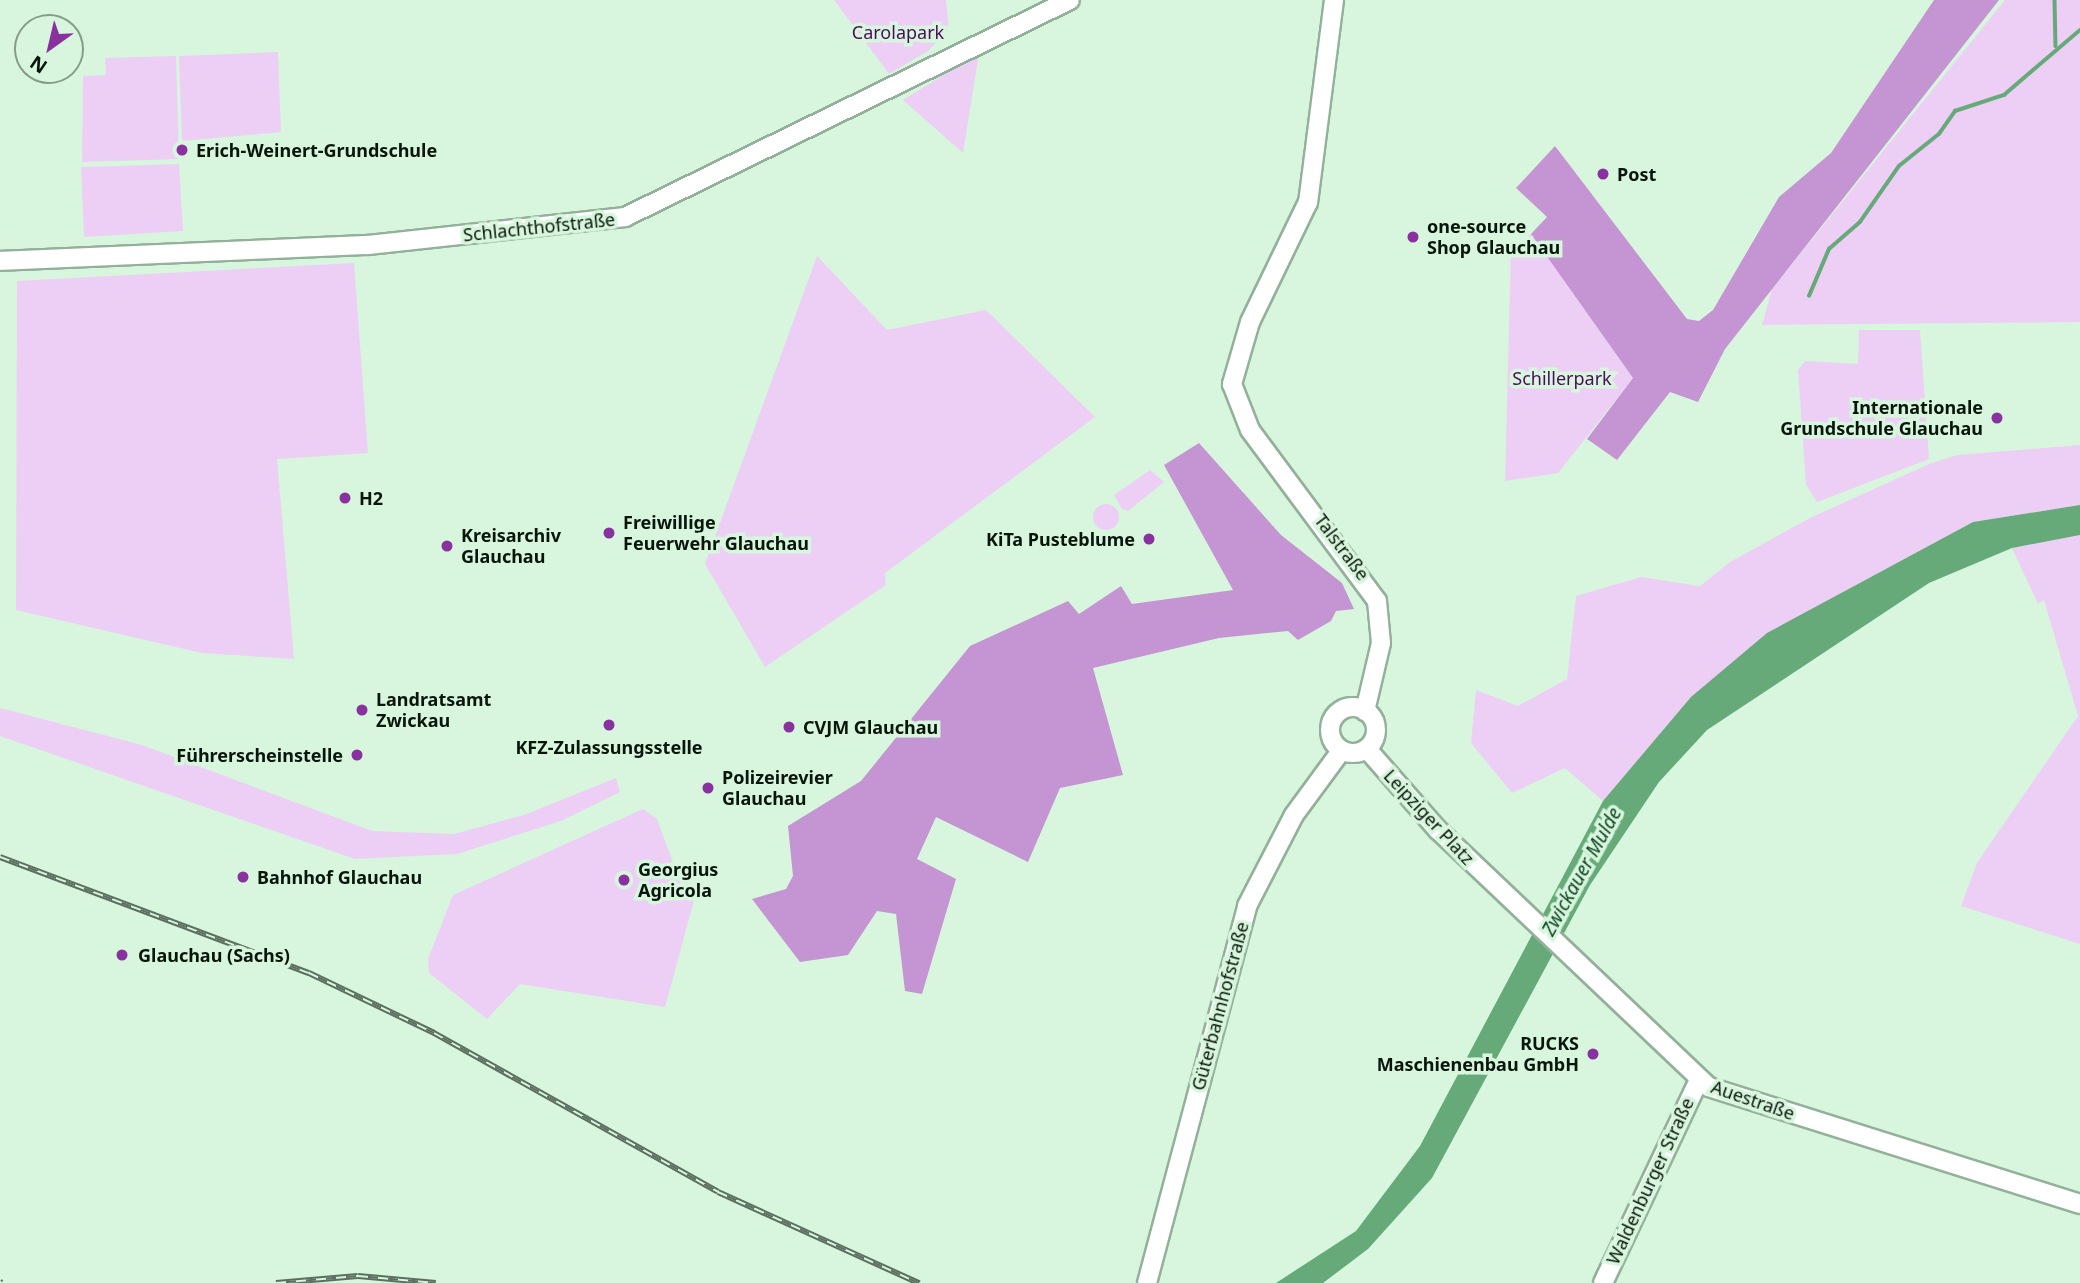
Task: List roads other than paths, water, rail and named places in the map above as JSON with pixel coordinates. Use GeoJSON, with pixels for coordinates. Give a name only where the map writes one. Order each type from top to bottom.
{"type":"FeatureCollection","features":[{"type":"Feature","properties":{"kind":"street","name":"Schlachthofstraße"},"geometry":{"type":"LineString","coordinates":[[0,261],[368,245],[625,218],[1070,0]]}},
{"type":"Feature","properties":{"kind":"street","name":"Talstraße"},"geometry":{"type":"LineString","coordinates":[[1334,0],[1316,168],[1308,202],[1242,342],[1232,384],[1236,405],[1377,601],[1381,643],[1365,711]]}},
{"type":"Feature","properties":{"kind":"street"},"geometry":{"type":"LineString","coordinates":[[1350,707],[1365,711],[1376,729],[1367,749],[1341,751],[1332,741],[1332,720],[1350,707]]}},
{"type":"Feature","properties":{"kind":"street","name":"Leipziger Platz"},"geometry":{"type":"LineString","coordinates":[[1367,749],[1493,884]]}},
{"type":"Feature","properties":{"kind":"street","name":"Güterbahnhofstraße"},"geometry":{"type":"LineString","coordinates":[[1147,1283],[1247,906],[1294,815],[1341,751]]}},
{"type":"Feature","properties":{"kind":"street","name":"Auestraße"},"geometry":{"type":"LineString","coordinates":[[1493,884],[1568,952],[1699,1080],[1719,1092],[2080,1204]]}},
{"type":"Feature","properties":{"kind":"street","name":"Waldenburger Straße"},"geometry":{"type":"LineString","coordinates":[[1603,1283],[1699,1080]]}},
{"type":"Feature","properties":{"kind":"water","name":"Zwickauer Mulde"},"geometry":{"type":"Polygon","coordinates":[[[2080,505],[2080,535],[2012,548],[1929,583],[1707,730],[1659,782],[1590,885],[1432,1178],[1368,1249],[1323,1283],[1276,1283],[1356,1231],[1420,1146],[1603,801],[1691,697],[1767,633],[1973,522],[2080,505]]]}},
{"type":"Feature","properties":{"kind":"waterway"},"geometry":{"type":"LineString","coordinates":[[2055,0],[2056,46]]}},
{"type":"Feature","properties":{"kind":"waterway"},"geometry":{"type":"LineString","coordinates":[[1809,296],[1829,249],[1860,222],[1899,166],[1939,134],[1955,111],[2004,95],[2080,30]]}},
{"type":"Feature","properties":{"kind":"railway"},"geometry":{"type":"LineString","coordinates":[[0,857],[309,973],[434,1033],[718,1192],[919,1283]]}},
{"type":"Feature","properties":{"kind":"railway"},"geometry":{"type":"LineString","coordinates":[[276,1283],[358,1276],[436,1283]]}},
{"type":"Feature","properties":{"kind":"place","name":"Erich-Weinert-Grundschule"},"geometry":{"type":"Point","coordinates":[182,150]}},
{"type":"Feature","properties":{"kind":"place","name":"Post"},"geometry":{"type":"Point","coordinates":[1603,174]}},
{"type":"Feature","properties":{"kind":"place","name":"one-source Shop Glauchau"},"geometry":{"type":"Point","coordinates":[1413,237]}},
{"type":"Feature","properties":{"kind":"place","name":"Internationale Grundschule Glauchau"},"geometry":{"type":"Point","coordinates":[1997,418]}},
{"type":"Feature","properties":{"kind":"place","name":"H2"},"geometry":{"type":"Point","coordinates":[345,498]}},
{"type":"Feature","properties":{"kind":"place","name":"Freiwillige Feuerwehr Glauchau"},"geometry":{"type":"Point","coordinates":[609,533]}},
{"type":"Feature","properties":{"kind":"place","name":"KiTa Pusteblume"},"geometry":{"type":"Point","coordinates":[1149,539]}},
{"type":"Feature","properties":{"kind":"place","name":"Kreisarchiv Glauchau"},"geometry":{"type":"Point","coordinates":[447,546]}},
{"type":"Feature","properties":{"kind":"place","name":"Landratsamt Zwickau"},"geometry":{"type":"Point","coordinates":[362,710]}},
{"type":"Feature","properties":{"kind":"place","name":"KFZ-Zulassungsstelle"},"geometry":{"type":"Point","coordinates":[609,725]}},
{"type":"Feature","properties":{"kind":"place","name":"CVJM Glauchau"},"geometry":{"type":"Point","coordinates":[789,727]}},
{"type":"Feature","properties":{"kind":"place","name":"Führerscheinstelle"},"geometry":{"type":"Point","coordinates":[357,755]}},
{"type":"Feature","properties":{"kind":"place","name":"Polizeirevier Glauchau"},"geometry":{"type":"Point","coordinates":[708,788]}},
{"type":"Feature","properties":{"kind":"place","name":"Bahnhof Glauchau"},"geometry":{"type":"Point","coordinates":[243,877]}},
{"type":"Feature","properties":{"kind":"place","name":"Georgius Agricola"},"geometry":{"type":"Point","coordinates":[624,880]}},
{"type":"Feature","properties":{"kind":"place","name":"Glauchau (Sachs)"},"geometry":{"type":"Point","coordinates":[122,955]}},
{"type":"Feature","properties":{"kind":"place","name":"RUCKS Maschienenbau GmbH"},"geometry":{"type":"Point","coordinates":[1593,1054]}},
{"type":"Feature","properties":{"kind":"park label","name":"Carolapark"},"geometry":{"type":"Point","coordinates":[898,32]}},
{"type":"Feature","properties":{"kind":"park label","name":"Schillerpark"},"geometry":{"type":"Point","coordinates":[1562,378]}}]}
